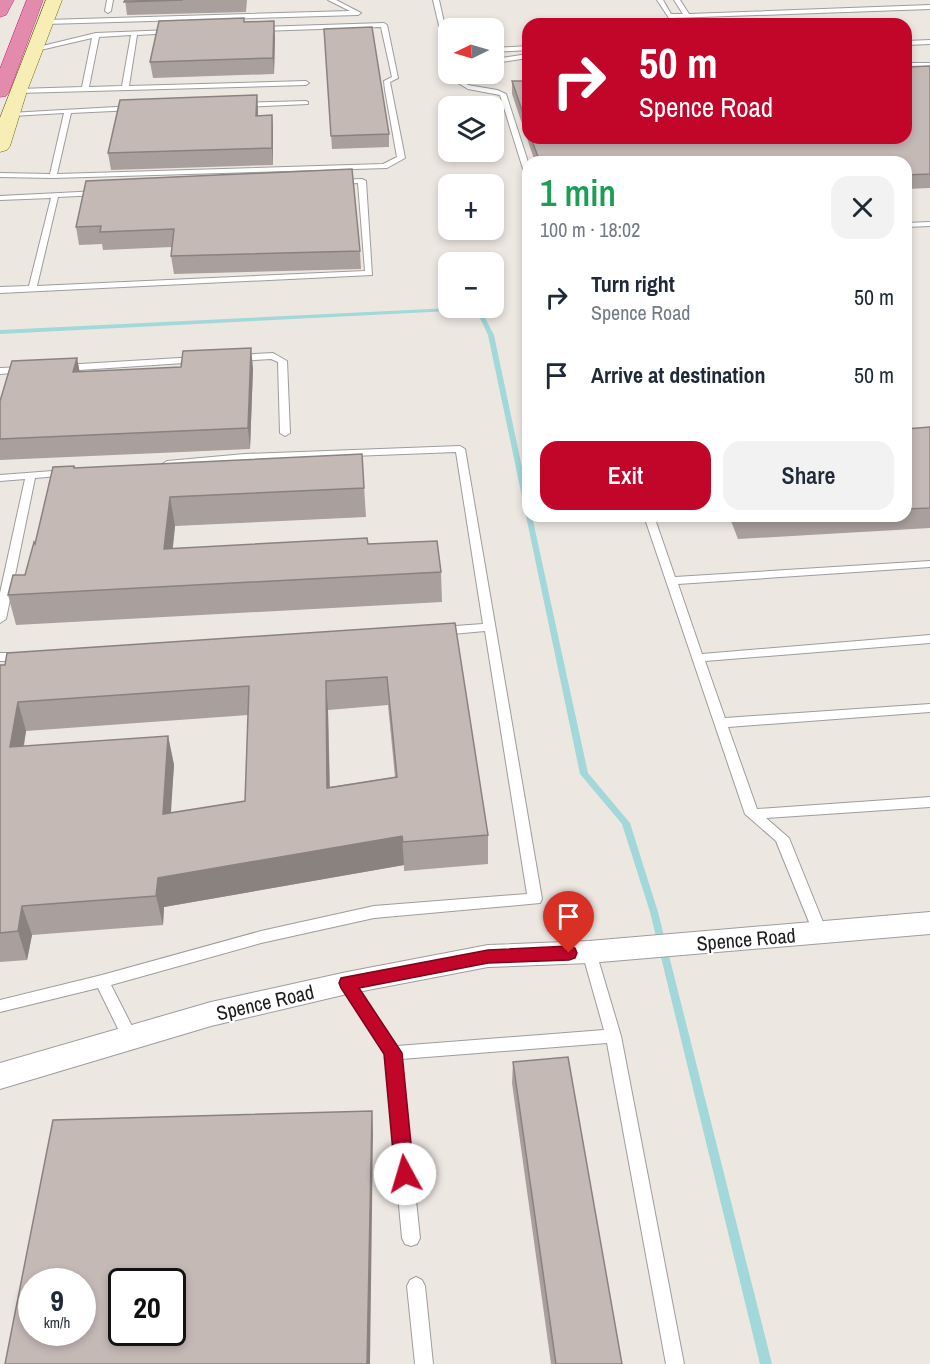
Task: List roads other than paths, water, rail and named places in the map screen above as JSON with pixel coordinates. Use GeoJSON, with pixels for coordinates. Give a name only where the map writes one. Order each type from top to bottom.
{"type":"FeatureCollection","features":[{"type":"Feature","properties":{"kind":"highway"},"geometry":{"type":"LineString","coordinates":[[0,12],[6,0]]}},
{"type":"Feature","properties":{"kind":"highway"},"geometry":{"type":"LineString","coordinates":[[0,61],[6,36],[10,0]]}},
{"type":"Feature","properties":{"kind":"highway"},"geometry":{"type":"LineString","coordinates":[[0,92],[35,0]]}},
{"type":"Feature","properties":{"kind":"main road"},"geometry":{"type":"LineString","coordinates":[[0,146],[18,91],[54,0]]}},
{"type":"Feature","properties":{"kind":"street","name":"Spence Road"},"geometry":{"type":"LineString","coordinates":[[0,1076],[211,1014],[347,983],[488,956],[589,952],[930,923]]}},
{"type":"Feature","properties":{"kind":"lane"},"geometry":{"type":"LineString","coordinates":[[107,16],[111,0]]}},
{"type":"Feature","properties":{"kind":"lane"},"geometry":{"type":"LineString","coordinates":[[46,22],[107,16],[358,13],[331,0]]}},
{"type":"Feature","properties":{"kind":"lane"},"geometry":{"type":"LineString","coordinates":[[436,0],[440,18]]}},
{"type":"Feature","properties":{"kind":"lane"},"geometry":{"type":"LineString","coordinates":[[660,0],[671,16],[930,7]]}},
{"type":"Feature","properties":{"kind":"lane"},"geometry":{"type":"LineString","coordinates":[[677,0],[687,15]]}},
{"type":"Feature","properties":{"kind":"lane"},"geometry":{"type":"LineString","coordinates":[[0,175],[53,176],[384,166],[401,158],[388,90],[387,81],[395,78],[384,25],[253,30]]}},
{"type":"Feature","properties":{"kind":"lane"},"geometry":{"type":"LineString","coordinates":[[36,49],[96,35],[182,32]]}},
{"type":"Feature","properties":{"kind":"lane"},"geometry":{"type":"LineString","coordinates":[[125,88],[134,34]]}},
{"type":"Feature","properties":{"kind":"lane"},"geometry":{"type":"LineString","coordinates":[[85,90],[96,35]]}},
{"type":"Feature","properties":{"kind":"lane"},"geometry":{"type":"LineString","coordinates":[[912,43],[930,42]]}},
{"type":"Feature","properties":{"kind":"lane"},"geometry":{"type":"LineString","coordinates":[[504,49],[522,48]]}},
{"type":"Feature","properties":{"kind":"lane"},"geometry":{"type":"LineString","coordinates":[[504,60],[522,57]]}},
{"type":"Feature","properties":{"kind":"lane"},"geometry":{"type":"LineString","coordinates":[[912,66],[930,65]]}},
{"type":"Feature","properties":{"kind":"lane"},"geometry":{"type":"LineString","coordinates":[[18,91],[306,83]]}},
{"type":"Feature","properties":{"kind":"lane"},"geometry":{"type":"LineString","coordinates":[[462,84],[468,89],[502,93],[523,156]]}},
{"type":"Feature","properties":{"kind":"lane"},"geometry":{"type":"LineString","coordinates":[[496,91],[511,88]]}},
{"type":"Feature","properties":{"kind":"lane"},"geometry":{"type":"LineString","coordinates":[[233,105],[306,103]]}},
{"type":"Feature","properties":{"kind":"lane"},"geometry":{"type":"LineString","coordinates":[[12,114],[139,108]]}},
{"type":"Feature","properties":{"kind":"lane"},"geometry":{"type":"LineString","coordinates":[[53,176],[68,110]]}},
{"type":"Feature","properties":{"kind":"lane"},"geometry":{"type":"LineString","coordinates":[[0,290],[369,273],[362,182],[327,183]]}},
{"type":"Feature","properties":{"kind":"lane"},"geometry":{"type":"LineString","coordinates":[[0,198],[105,192]]}},
{"type":"Feature","properties":{"kind":"lane"},"geometry":{"type":"LineString","coordinates":[[32,289],[55,195]]}},
{"type":"Feature","properties":{"kind":"lane"},"geometry":{"type":"LineString","coordinates":[[912,225],[930,224]]}},
{"type":"Feature","properties":{"kind":"lane"},"geometry":{"type":"LineString","coordinates":[[226,358],[273,356],[282,361],[285,433]]}},
{"type":"Feature","properties":{"kind":"lane"},"geometry":{"type":"LineString","coordinates":[[48,369],[202,360]]}},
{"type":"Feature","properties":{"kind":"lane"},"geometry":{"type":"LineString","coordinates":[[0,371],[36,369]]}},
{"type":"Feature","properties":{"kind":"lane"},"geometry":{"type":"LineString","coordinates":[[0,1006],[102,981],[261,937],[374,912],[535,899],[460,449],[245,458],[150,465]]}},
{"type":"Feature","properties":{"kind":"lane"},"geometry":{"type":"LineString","coordinates":[[0,478],[78,471]]}},
{"type":"Feature","properties":{"kind":"lane"},"geometry":{"type":"LineString","coordinates":[[0,619],[30,476]]}},
{"type":"Feature","properties":{"kind":"lane"},"geometry":{"type":"LineString","coordinates":[[651,522],[752,814],[782,838],[820,933]]}},
{"type":"Feature","properties":{"kind":"lane"},"geometry":{"type":"LineString","coordinates":[[671,581],[930,564]]}},
{"type":"Feature","properties":{"kind":"lane"},"geometry":{"type":"LineString","coordinates":[[432,631],[491,627]]}},
{"type":"Feature","properties":{"kind":"lane"},"geometry":{"type":"LineString","coordinates":[[698,658],[930,639]]}},
{"type":"Feature","properties":{"kind":"lane"},"geometry":{"type":"LineString","coordinates":[[0,657],[33,657]]}},
{"type":"Feature","properties":{"kind":"lane"},"geometry":{"type":"LineString","coordinates":[[721,723],[930,708]]}},
{"type":"Feature","properties":{"kind":"lane"},"geometry":{"type":"LineString","coordinates":[[752,814],[930,802]]}},
{"type":"Feature","properties":{"kind":"lane"},"geometry":{"type":"LineString","coordinates":[[589,952],[613,1036],[675,1364]]}},
{"type":"Feature","properties":{"kind":"lane"},"geometry":{"type":"LineString","coordinates":[[102,981],[130,1038]]}},
{"type":"Feature","properties":{"kind":"lane"},"geometry":{"type":"LineString","coordinates":[[347,983],[393,1053],[411,1238]]}},
{"type":"Feature","properties":{"kind":"lane"},"geometry":{"type":"LineString","coordinates":[[393,1053],[613,1036]]}},
{"type":"Feature","properties":{"kind":"lane"},"geometry":{"type":"LineString","coordinates":[[416,1286],[424,1364]]}},
{"type":"Feature","properties":{"kind":"waterway"},"geometry":{"type":"LineString","coordinates":[[0,332],[450,309],[481,315],[491,335],[522,482]]}},
{"type":"Feature","properties":{"kind":"waterway"},"geometry":{"type":"LineString","coordinates":[[530,522],[584,774],[626,823],[654,912],[766,1364]]}}]}
